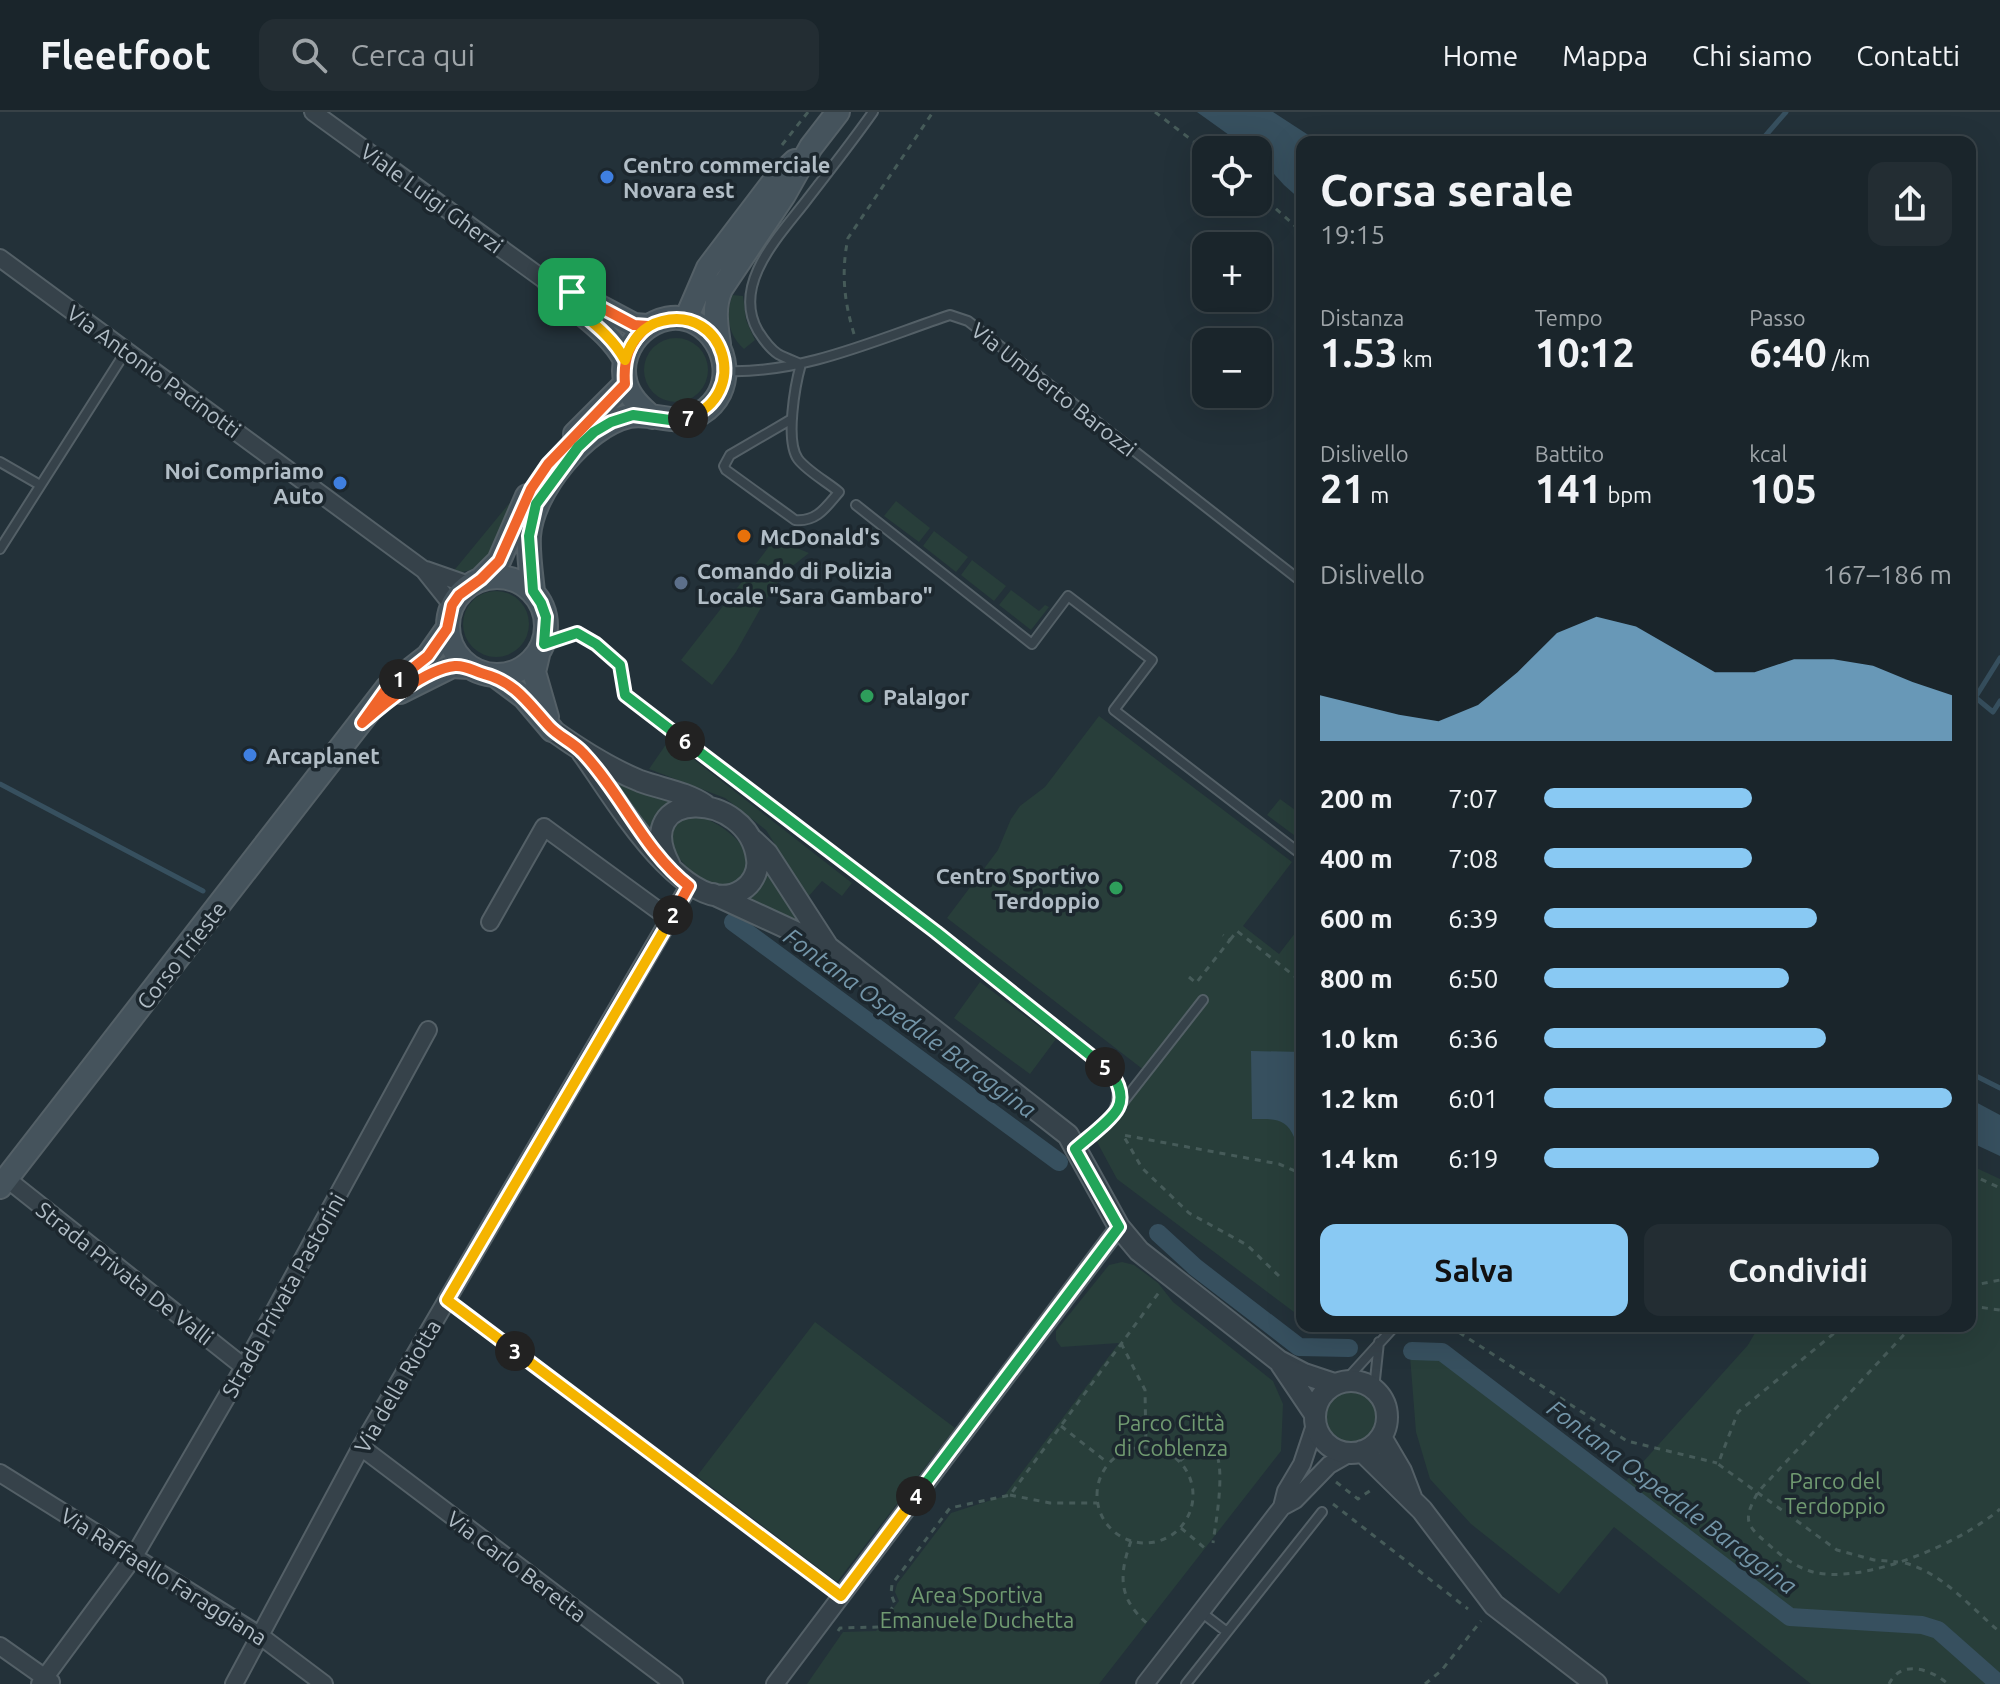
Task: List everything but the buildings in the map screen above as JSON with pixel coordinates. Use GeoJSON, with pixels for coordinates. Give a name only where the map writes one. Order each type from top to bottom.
{"type":"FeatureCollection","features":[{"type":"Feature","properties":{"kind":"main road"},"geometry":{"type":"LineString","coordinates":[[533,591],[529,536],[536,504],[562,466],[594,432],[633,415],[680,420],[700,414],[716,400],[725,371],[715,319],[716,300],[811,147],[838,112]]}},
{"type":"Feature","properties":{"kind":"main road"},"geometry":{"type":"LineString","coordinates":[[686,319],[708,268],[774,181],[811,147]]}},
{"type":"Feature","properties":{"kind":"main road"},"geometry":{"type":"LineString","coordinates":[[550,284],[572,292],[634,325],[648,326],[666,320],[686,319],[709,333],[719,344]]}},
{"type":"Feature","properties":{"kind":"main road"},"geometry":{"type":"LineString","coordinates":[[550,284],[563,299],[605,331],[625,360]]}},
{"type":"Feature","properties":{"kind":"main road"},"geometry":{"type":"LineString","coordinates":[[648,326],[634,339],[625,360],[625,384],[635,401],[652,417]]}},
{"type":"Feature","properties":{"kind":"main road"},"geometry":{"type":"LineString","coordinates":[[541,650],[526,666],[512,674],[482,674],[458,657],[450,644],[447,629],[452,605],[499,561],[531,489],[548,464],[625,384]]}},
{"type":"Feature","properties":{"kind":"main road"},"geometry":{"type":"LineString","coordinates":[[475,582],[509,578],[533,591],[541,603],[546,617],[534,672],[552,730]]}},
{"type":"Feature","properties":{"kind":"main road","name":"Corso Trieste"},"geometry":{"type":"LineString","coordinates":[[3,1183],[387,688],[428,656],[447,629]]}},
{"type":"Feature","properties":{"kind":"main road","name":"Corso Trieste"},"geometry":{"type":"LineString","coordinates":[[362,723],[407,687],[452,666],[469,667]]}},
{"type":"Feature","properties":{"kind":"main road"},"geometry":{"type":"LineString","coordinates":[[496,676],[524,697],[552,730]]}},
{"type":"Feature","properties":{"kind":"street","name":"Viale Luigi Gherzi"},"geometry":{"type":"LineString","coordinates":[[313,112],[550,284]]}},
{"type":"Feature","properties":{"kind":"street","name":"Via Antonio Pacinotti"},"geometry":{"type":"LineString","coordinates":[[0,258],[424,570],[452,605]]}},
{"type":"Feature","properties":{"kind":"street","name":"Via Antonio Pacinotti"},"geometry":{"type":"LineString","coordinates":[[424,570],[475,582]]}},
{"type":"Feature","properties":{"kind":"street"},"geometry":{"type":"LineString","coordinates":[[552,730],[582,752],[640,781],[694,798],[730,816],[767,853],[828,947]]}},
{"type":"Feature","properties":{"kind":"street"},"geometry":{"type":"LineString","coordinates":[[582,752],[652,849],[689,886],[828,947],[1068,1135],[1119,1227],[1139,1251],[1279,1361],[1316,1380],[1358,1381],[1374,1389],[1384,1403],[1387,1414],[1381,1437],[1373,1446],[1329,1465],[1295,1500],[1282,1507],[1201,1611],[1151,1682]]}},
{"type":"Feature","properties":{"kind":"street"},"geometry":{"type":"LineString","coordinates":[[670,866],[660,847],[659,837],[667,818],[685,807],[707,806]]}},
{"type":"Feature","properties":{"kind":"street"},"geometry":{"type":"LineString","coordinates":[[490,922],[544,827],[659,911],[672,917]]}},
{"type":"Feature","properties":{"kind":"street"},"geometry":{"type":"LineString","coordinates":[[713,894],[735,894],[745,889],[752,880],[757,859],[750,837]]}},
{"type":"Feature","properties":{"kind":"street","name":"Via della Riotta"},"geometry":{"type":"LineString","coordinates":[[234,1684],[361,1447],[689,886]]}},
{"type":"Feature","properties":{"kind":"street","name":"Strada Privata Pastorini"},"geometry":{"type":"LineString","coordinates":[[46,1682],[133,1558],[244,1367],[428,1030]]}},
{"type":"Feature","properties":{"kind":"street","name":"Strada Privata De Valli"},"geometry":{"type":"LineString","coordinates":[[3,1183],[244,1367]]}},
{"type":"Feature","properties":{"kind":"street"},"geometry":{"type":"LineString","coordinates":[[775,1684],[1119,1227]]}},
{"type":"Feature","properties":{"kind":"street"},"geometry":{"type":"LineString","coordinates":[[1279,1361],[1328,1445],[1356,1452],[1411,1497],[1494,1605],[1596,1684]]}},
{"type":"Feature","properties":{"kind":"street"},"geometry":{"type":"LineString","coordinates":[[1282,1507],[1286,1491],[1302,1464],[1318,1401],[1340,1382]]}},
{"type":"Feature","properties":{"kind":"street"},"geometry":{"type":"LineString","coordinates":[[1381,1437],[1401,1471],[1411,1497]]}},
{"type":"Feature","properties":{"kind":"street","name":"Via Carlo Beretta"},"geometry":{"type":"LineString","coordinates":[[361,1447],[674,1684]]}},
{"type":"Feature","properties":{"kind":"street","name":"Via Raffaello Faraggiana"},"geometry":{"type":"LineString","coordinates":[[0,1473],[259,1635],[324,1684]]}},
{"type":"Feature","properties":{"kind":"street"},"geometry":{"type":"LineString","coordinates":[[0,1646],[46,1682]]}},
{"type":"Feature","properties":{"kind":"lane"},"geometry":{"type":"LineString","coordinates":[[790,420],[791,440],[798,459],[839,492],[821,513],[808,521],[795,520],[726,470],[725,460],[730,455],[794,415],[796,381],[801,364],[777,353],[763,339],[750,307],[751,289],[759,266],[779,236],[873,112]]}},
{"type":"Feature","properties":{"kind":"lane","name":"Via Umberto Barozzi"},"geometry":{"type":"LineString","coordinates":[[725,371],[758,372],[801,364],[950,315],[968,321],[1296,577]]}},
{"type":"Feature","properties":{"kind":"lane"},"geometry":{"type":"LineString","coordinates":[[0,549],[126,351]]}},
{"type":"Feature","properties":{"kind":"lane"},"geometry":{"type":"LineString","coordinates":[[0,462],[40,485]]}},
{"type":"Feature","properties":{"kind":"lane"},"geometry":{"type":"LineString","coordinates":[[856,505],[1032,644],[1068,596],[1152,660],[1114,710],[1296,850]]}},
{"type":"Feature","properties":{"kind":"lane"},"geometry":{"type":"LineString","coordinates":[[541,650],[577,633],[596,644],[620,665],[625,695],[936,932],[1111,1072],[1120,1092],[1118,1108]]}},
{"type":"Feature","properties":{"kind":"lane"},"geometry":{"type":"LineString","coordinates":[[1075,1149],[1118,1108],[1203,1000]]}},
{"type":"Feature","properties":{"kind":"lane"},"geometry":{"type":"LineString","coordinates":[[1340,1382],[1389,1332]]}},
{"type":"Feature","properties":{"kind":"lane"},"geometry":{"type":"LineString","coordinates":[[1374,1389],[1379,1341]]}},
{"type":"Feature","properties":{"kind":"lane"},"geometry":{"type":"LineString","coordinates":[[1186,1684],[1322,1512]]}},
{"type":"Feature","properties":{"kind":"lane"},"geometry":{"type":"LineString","coordinates":[[1201,1611],[1227,1632]]}},
{"type":"Feature","properties":{"kind":"path"},"geometry":{"type":"LineString","coordinates":[[857,346],[845,303],[843,263],[848,238],[933,112]]}},
{"type":"Feature","properties":{"kind":"path"},"geometry":{"type":"LineString","coordinates":[[1155,112],[1192,140]]}},
{"type":"Feature","properties":{"kind":"path"},"geometry":{"type":"LineString","coordinates":[[1272,205],[1296,227]]}},
{"type":"Feature","properties":{"kind":"path"},"geometry":{"type":"LineString","coordinates":[[1189,977],[1196,983],[1237,931],[1296,977]]}},
{"type":"Feature","properties":{"kind":"path"},"geometry":{"type":"LineString","coordinates":[[1223,935],[1230,940]]}},
{"type":"Feature","properties":{"kind":"path"},"geometry":{"type":"LineString","coordinates":[[1215,945],[1222,950]]}},
{"type":"Feature","properties":{"kind":"path"},"geometry":{"type":"LineString","coordinates":[[1207,955],[1214,960]]}},
{"type":"Feature","properties":{"kind":"path"},"geometry":{"type":"LineString","coordinates":[[1199,965],[1206,970]]}},
{"type":"Feature","properties":{"kind":"path"},"geometry":{"type":"LineString","coordinates":[[1279,1276],[1247,1245],[1189,1213],[1142,1168],[1123,1135],[1279,1164],[1296,1171]]}},
{"type":"Feature","properties":{"kind":"path"},"geometry":{"type":"LineString","coordinates":[[1976,1177],[2000,1188]]}},
{"type":"Feature","properties":{"kind":"path"},"geometry":{"type":"LineString","coordinates":[[1976,1285],[2000,1280]]}},
{"type":"Feature","properties":{"kind":"path"},"geometry":{"type":"LineString","coordinates":[[1010,1495],[1162,1288]]}},
{"type":"Feature","properties":{"kind":"path"},"geometry":{"type":"LineString","coordinates":[[447,1300],[841,1596]]}},
{"type":"Feature","properties":{"kind":"path"},"geometry":{"type":"LineString","coordinates":[[1976,1307],[2000,1310]]}},
{"type":"Feature","properties":{"kind":"path"},"geometry":{"type":"LineString","coordinates":[[1458,1332],[1627,1441],[1718,1464],[1837,1550],[1874,1560],[1916,1566],[1947,1585],[2000,1632]]}},
{"type":"Feature","properties":{"kind":"path"},"geometry":{"type":"LineString","coordinates":[[1718,1464],[1738,1412],[1836,1332]]}},
{"type":"Feature","properties":{"kind":"path"},"geometry":{"type":"LineString","coordinates":[[1906,1332],[1758,1492],[1747,1512],[1748,1523],[1786,1560],[1812,1572],[1839,1575],[1903,1563],[1990,1518],[2000,1509]]}},
{"type":"Feature","properties":{"kind":"path"},"geometry":{"type":"LineString","coordinates":[[1121,1343],[1145,1390],[1146,1446]]}},
{"type":"Feature","properties":{"kind":"path"},"geometry":{"type":"LineString","coordinates":[[1061,1425],[1108,1463]]}},
{"type":"Feature","properties":{"kind":"path"},"geometry":{"type":"LineString","coordinates":[[1146,1446],[1160,1448],[1180,1461],[1194,1491],[1193,1504],[1181,1528],[1158,1542],[1131,1541],[1109,1527],[1097,1503],[1101,1475],[1108,1463],[1119,1454],[1146,1446]]}},
{"type":"Feature","properties":{"kind":"path"},"geometry":{"type":"LineString","coordinates":[[1180,1461],[1200,1446],[1214,1450],[1219,1456],[1222,1471],[1213,1543]]}},
{"type":"Feature","properties":{"kind":"path"},"geometry":{"type":"LineString","coordinates":[[1330,1489],[1336,1482],[1358,1499],[1383,1483]]}},
{"type":"Feature","properties":{"kind":"path"},"geometry":{"type":"LineString","coordinates":[[834,1636],[840,1628],[878,1627],[895,1604],[891,1594],[892,1584],[950,1508],[1010,1495],[1050,1503],[1097,1503]]}},
{"type":"Feature","properties":{"kind":"path"},"geometry":{"type":"LineString","coordinates":[[1324,1497],[1468,1609]]}},
{"type":"Feature","properties":{"kind":"path"},"geometry":{"type":"LineString","coordinates":[[1181,1528],[1207,1550]]}},
{"type":"Feature","properties":{"kind":"path"},"geometry":{"type":"LineString","coordinates":[[1131,1541],[1121,1570],[1124,1586],[1134,1612],[1149,1625]]}},
{"type":"Feature","properties":{"kind":"path"},"geometry":{"type":"LineString","coordinates":[[1425,1684],[1441,1671],[1481,1621]]}},
{"type":"Feature","properties":{"kind":"path"},"geometry":{"type":"LineString","coordinates":[[1889,1684],[1900,1671],[1913,1668],[1940,1677],[1948,1684]]}},
{"type":"Feature","properties":{"kind":"green space"},"geometry":{"type":"Polygon","coordinates":[[[732,295],[743,296],[746,320],[755,340],[744,349],[734,337],[729,324],[732,295]]]}},
{"type":"Feature","properties":{"kind":"green space"},"geometry":{"type":"Polygon","coordinates":[[[676,338],[694,344],[702,352],[708,370],[702,388],[694,396],[676,402],[658,396],[650,388],[644,370],[650,352],[658,344],[676,338]]]}},
{"type":"Feature","properties":{"kind":"green space"},"geometry":{"type":"Polygon","coordinates":[[[526,483],[493,554],[482,564],[452,573],[526,483]]]}},
{"type":"Feature","properties":{"kind":"green space"},"geometry":{"type":"Polygon","coordinates":[[[896,501],[930,528],[919,542],[884,516],[896,501]]]}},
{"type":"Feature","properties":{"kind":"green space"},"geometry":{"type":"Polygon","coordinates":[[[934,531],[968,557],[956,572],[923,546],[934,531]]]}},
{"type":"Feature","properties":{"kind":"green space"},"geometry":{"type":"Polygon","coordinates":[[[775,539],[809,553],[790,568],[776,585],[736,652],[712,685],[681,660],[775,539]]]}},
{"type":"Feature","properties":{"kind":"green space"},"geometry":{"type":"Polygon","coordinates":[[[972,560],[1006,586],[994,601],[961,575],[972,560]]]}},
{"type":"Feature","properties":{"kind":"green space"},"geometry":{"type":"Polygon","coordinates":[[[1011,590],[1039,611],[1045,605],[1049,607],[1031,630],[999,605],[1011,590]]]}},
{"type":"Feature","properties":{"kind":"green space"},"geometry":{"type":"Polygon","coordinates":[[[496,591],[509,594],[519,601],[526,611],[529,624],[526,637],[519,647],[509,654],[496,657],[483,654],[473,647],[466,637],[463,624],[466,611],[473,601],[483,594],[496,591]]]}},
{"type":"Feature","properties":{"kind":"green space"},"geometry":{"type":"Polygon","coordinates":[[[1099,716],[1292,862],[1243,926],[1279,954],[1296,932],[1296,1313],[1117,1179],[1096,1140],[1149,1074],[947,918],[998,850],[1020,806],[1045,787],[1099,716]]]}},
{"type":"Feature","properties":{"kind":"green space"},"geometry":{"type":"Polygon","coordinates":[[[669,740],[852,883],[842,896],[822,881],[808,897],[766,830],[725,798],[649,769],[669,740]]]}},
{"type":"Feature","properties":{"kind":"green space"},"geometry":{"type":"Polygon","coordinates":[[[599,767],[685,801],[653,842],[599,767]]]}},
{"type":"Feature","properties":{"kind":"green space"},"geometry":{"type":"Polygon","coordinates":[[[1280,799],[1296,811],[1296,837],[1267,815],[1280,799]]]}},
{"type":"Feature","properties":{"kind":"green space"},"geometry":{"type":"Polygon","coordinates":[[[699,816],[727,831],[748,857],[746,876],[730,889],[695,874],[670,844],[674,825],[686,817],[699,816]]]}},
{"type":"Feature","properties":{"kind":"green space"},"geometry":{"type":"Polygon","coordinates":[[[766,866],[818,937],[743,898],[766,866]]]}},
{"type":"Feature","properties":{"kind":"green space"},"geometry":{"type":"Polygon","coordinates":[[[980,982],[1056,1039],[1030,1074],[954,1018],[980,982]]]}},
{"type":"Feature","properties":{"kind":"green space","name":"Parco del Terdoppio"},"geometry":{"type":"Polygon","coordinates":[[[1976,1168],[2000,1179],[2000,1684],[1811,1684],[1614,1527],[1559,1594],[1471,1524],[1430,1479],[1416,1432],[1410,1356],[1454,1361],[1616,1492],[1748,1345],[1756,1332],[1976,1332],[1976,1168]]]}},
{"type":"Feature","properties":{"kind":"green space","name":"Parco Città di Coblenza"},"geometry":{"type":"Polygon","coordinates":[[[1122,1262],[1134,1265],[1158,1283],[1173,1302],[1273,1381],[1283,1404],[1281,1451],[1099,1684],[807,1684],[843,1632],[876,1631],[899,1601],[895,1592],[897,1584],[951,1513],[1004,1496],[1119,1343],[1061,1347],[1056,1340],[1056,1331],[1109,1265],[1122,1262]]]}},
{"type":"Feature","properties":{"kind":"green space"},"geometry":{"type":"Polygon","coordinates":[[[815,1322],[955,1428],[837,1582],[697,1476],[815,1322]]]}},
{"type":"Feature","properties":{"kind":"green space"},"geometry":{"type":"Polygon","coordinates":[[[1351,1387],[1371,1395],[1379,1415],[1371,1435],[1351,1443],[1331,1435],[1323,1415],[1331,1395],[1351,1387]]]}},
{"type":"Feature","properties":{"kind":"water"},"geometry":{"type":"Polygon","coordinates":[[[1197,112],[1273,112],[1310,136],[1296,136],[1296,196],[1272,172],[1272,136],[1230,136],[1197,112]]]}},
{"type":"Feature","properties":{"kind":"water"},"geometry":{"type":"Polygon","coordinates":[[[1251,1051],[1296,1052],[1296,1137],[1278,1120],[1252,1119],[1251,1051]]]}},
{"type":"Feature","properties":{"kind":"water"},"geometry":{"type":"Polygon","coordinates":[[[1976,1102],[2000,1115],[2000,1156],[1976,1145],[1976,1102]]]}},
{"type":"Feature","properties":{"kind":"waterway"},"geometry":{"type":"LineString","coordinates":[[1765,136],[1786,112]]}},
{"type":"Feature","properties":{"kind":"waterway"},"geometry":{"type":"LineString","coordinates":[[1976,696],[2000,658]]}},
{"type":"Feature","properties":{"kind":"waterway"},"geometry":{"type":"LineString","coordinates":[[1976,698],[1993,712],[2000,701]]}},
{"type":"Feature","properties":{"kind":"waterway","name":"Fontana Ospedale Baraggina"},"geometry":{"type":"LineString","coordinates":[[0,784],[203,891]]}},
{"type":"Feature","properties":{"kind":"waterway","name":"Fontana Ospedale Baraggina"},"geometry":{"type":"LineString","coordinates":[[733,922],[1059,1162]]}},
{"type":"Feature","properties":{"kind":"waterway"},"geometry":{"type":"LineString","coordinates":[[1976,1076],[2000,1088]]}},
{"type":"Feature","properties":{"kind":"waterway","name":"Fontana Ospedale Baraggina"},"geometry":{"type":"LineString","coordinates":[[1158,1233],[1195,1267],[1299,1347],[1349,1348]]}},
{"type":"Feature","properties":{"kind":"waterway","name":"Fontana Ospedale Baraggina"},"geometry":{"type":"LineString","coordinates":[[1412,1351],[1442,1352],[1790,1617],[1922,1625],[1938,1630],[1999,1684]]}},
{"type":"Feature","properties":{"kind":"place","name":"Centro commerciale Novara est"},"geometry":{"type":"Point","coordinates":[607,177]}},
{"type":"Feature","properties":{"kind":"place","name":"Noi Compriamo Auto"},"geometry":{"type":"Point","coordinates":[340,483]}},
{"type":"Feature","properties":{"kind":"place","name":"McDonald's"},"geometry":{"type":"Point","coordinates":[744,536]}},
{"type":"Feature","properties":{"kind":"place","name":"Comando di Polizia Locale \"Sara Gambaro\""},"geometry":{"type":"Point","coordinates":[681,583]}},
{"type":"Feature","properties":{"kind":"place","name":"PalaIgor"},"geometry":{"type":"Point","coordinates":[867,696]}},
{"type":"Feature","properties":{"kind":"place","name":"Arcaplanet"},"geometry":{"type":"Point","coordinates":[250,755]}},
{"type":"Feature","properties":{"kind":"place","name":"Centro Sportivo Terdoppio"},"geometry":{"type":"Point","coordinates":[1116,888]}},
{"type":"Feature","properties":{"kind":"route"},"geometry":{"type":"LineString","coordinates":[[572,292],[550,284],[563,299],[605,331],[625,360],[628,349],[634,339],[648,326],[666,320],[686,319],[699,325],[719,344],[725,371],[716,400],[700,414],[680,420],[633,415],[594,432],[562,466],[536,504],[529,536],[533,591],[546,617],[544,644],[577,633],[596,644],[620,665],[625,695],[936,932],[1111,1072],[1120,1092],[1118,1108],[1075,1149],[1119,1227],[841,1596],[447,1300],[689,886],[652,849],[582,752],[552,730],[524,697],[496,676],[482,674],[469,667],[452,666],[407,687],[362,723],[387,688],[428,656],[447,629],[452,605],[459,595],[499,561],[531,489],[548,464],[625,384],[628,349],[648,326],[634,325],[572,292]]}},
{"type":"Feature","properties":{"kind":"park label","name":"Area Sportiva Emanuele Duchetta"},"geometry":{"type":"Point","coordinates":[977,1606]}}]}
